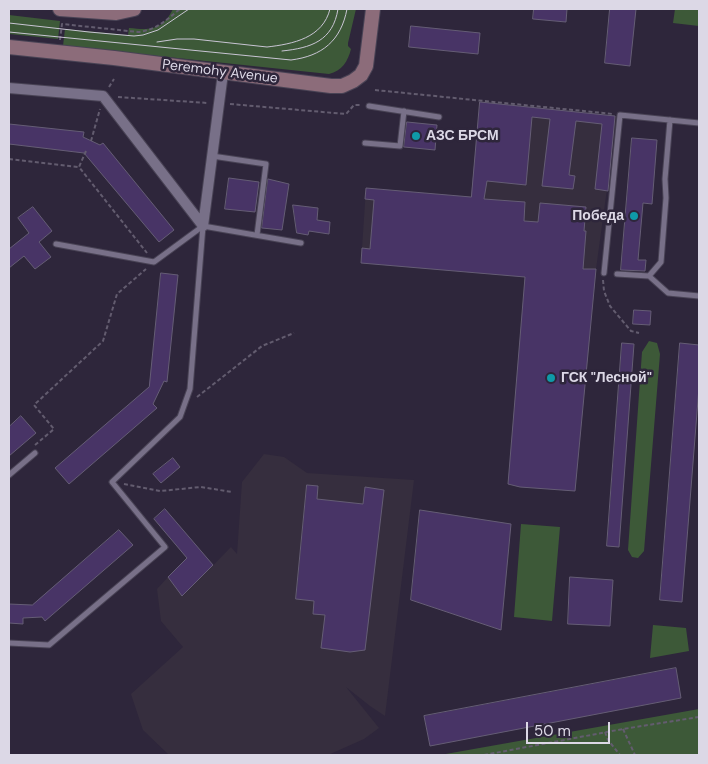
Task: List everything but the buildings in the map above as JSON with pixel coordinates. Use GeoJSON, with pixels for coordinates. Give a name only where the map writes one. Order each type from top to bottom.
{"type":"FeatureCollection","features":[{"type":"Feature","properties":{"kind":"main road"},"geometry":{"type":"LineString","coordinates":[[60,9],[116,13],[134,9]]}},
{"type":"Feature","properties":{"kind":"main road","name":"Peremohy Avenue"},"geometry":{"type":"LineString","coordinates":[[9,47],[342,86],[361,75],[366,66],[373,9]]}},
{"type":"Feature","properties":{"kind":"street"},"geometry":{"type":"LineString","coordinates":[[203,226],[223,73]]}},
{"type":"Feature","properties":{"kind":"street"},"geometry":{"type":"LineString","coordinates":[[9,88],[103,96],[203,226]]}},
{"type":"Feature","properties":{"kind":"lane"},"geometry":{"type":"LineString","coordinates":[[369,106],[440,117]]}},
{"type":"Feature","properties":{"kind":"lane"},"geometry":{"type":"LineString","coordinates":[[365,143],[400,146],[404,111]]}},
{"type":"Feature","properties":{"kind":"lane"},"geometry":{"type":"LineString","coordinates":[[604,273],[620,114],[699,123]]}},
{"type":"Feature","properties":{"kind":"lane"},"geometry":{"type":"LineString","coordinates":[[648,276],[661,262],[670,120]]}},
{"type":"Feature","properties":{"kind":"lane"},"geometry":{"type":"LineString","coordinates":[[212,156],[266,164],[257,235]]}},
{"type":"Feature","properties":{"kind":"lane"},"geometry":{"type":"LineString","coordinates":[[9,643],[48,645],[164,547],[112,482],[180,417],[190,389],[203,226]]}},
{"type":"Feature","properties":{"kind":"lane"},"geometry":{"type":"LineString","coordinates":[[56,244],[154,262],[203,226],[301,243]]}},
{"type":"Feature","properties":{"kind":"lane"},"geometry":{"type":"LineString","coordinates":[[617,274],[648,276],[668,293],[699,296]]}},
{"type":"Feature","properties":{"kind":"lane"},"geometry":{"type":"LineString","coordinates":[[9,475],[33,450]]}},
{"type":"Feature","properties":{"kind":"path"},"geometry":{"type":"LineString","coordinates":[[59,46],[62,24],[146,32],[156,28],[180,9]]}},
{"type":"Feature","properties":{"kind":"path"},"geometry":{"type":"LineString","coordinates":[[375,90],[620,114]]}},
{"type":"Feature","properties":{"kind":"path"},"geometry":{"type":"LineString","coordinates":[[91,141],[103,96],[219,103],[346,114],[354,105],[369,106]]}},
{"type":"Feature","properties":{"kind":"path"},"geometry":{"type":"LineString","coordinates":[[79,167],[86,150]]}},
{"type":"Feature","properties":{"kind":"path"},"geometry":{"type":"LineString","coordinates":[[9,159],[79,167],[154,262],[117,294],[103,341],[34,405],[54,429],[33,450]]}},
{"type":"Feature","properties":{"kind":"path"},"geometry":{"type":"LineString","coordinates":[[604,273],[604,291],[610,306],[631,331],[639,333]]}},
{"type":"Feature","properties":{"kind":"path"},"geometry":{"type":"LineString","coordinates":[[183,407],[262,346],[294,332]]}},
{"type":"Feature","properties":{"kind":"path"},"geometry":{"type":"LineString","coordinates":[[112,482],[160,491],[201,487],[232,492]]}},
{"type":"Feature","properties":{"kind":"path"},"geometry":{"type":"LineString","coordinates":[[484,755],[604,732],[699,718]]}},
{"type":"Feature","properties":{"kind":"path"},"geometry":{"type":"LineString","coordinates":[[623,729],[635,755]]}},
{"type":"Feature","properties":{"kind":"path"},"geometry":{"type":"LineString","coordinates":[[604,732],[620,755]]}},
{"type":"Feature","properties":{"kind":"shaded area"},"geometry":{"type":"Polygon","coordinates":[[[480,102],[617,116],[596,269],[575,491],[519,487],[508,484],[525,277],[361,263],[366,188],[471,197],[480,102]]]}},
{"type":"Feature","properties":{"kind":"shaded area"},"geometry":{"type":"Polygon","coordinates":[[[264,454],[284,457],[307,473],[414,480],[385,716],[346,687],[379,728],[364,739],[328,755],[169,755],[143,730],[131,694],[183,647],[161,621],[157,589],[168,577],[183,596],[231,547],[237,554],[242,482],[264,454]]]}},
{"type":"Feature","properties":{"kind":"green space"},"geometry":{"type":"Polygon","coordinates":[[[173,9],[356,9],[348,43],[351,49],[348,58],[338,71],[329,74],[63,46],[65,29],[128,35],[129,28],[155,28],[164,22],[173,9]]]}},
{"type":"Feature","properties":{"kind":"green space"},"geometry":{"type":"Polygon","coordinates":[[[675,9],[699,9],[699,26],[673,23],[675,9]]]}},
{"type":"Feature","properties":{"kind":"green space"},"geometry":{"type":"Polygon","coordinates":[[[9,15],[60,21],[58,39],[9,34],[9,15]]]}},
{"type":"Feature","properties":{"kind":"green space"},"geometry":{"type":"Polygon","coordinates":[[[649,341],[657,343],[660,354],[644,551],[638,558],[632,557],[628,550],[642,352],[649,341]]]}},
{"type":"Feature","properties":{"kind":"green space"},"geometry":{"type":"Polygon","coordinates":[[[521,524],[560,527],[552,621],[514,617],[521,524]]]}},
{"type":"Feature","properties":{"kind":"green space"},"geometry":{"type":"Polygon","coordinates":[[[653,625],[686,628],[689,651],[650,658],[653,625]]]}},
{"type":"Feature","properties":{"kind":"green space"},"geometry":{"type":"Polygon","coordinates":[[[699,709],[699,755],[440,755],[699,709]]]}},
{"type":"Feature","properties":{"kind":"tram line"},"geometry":{"type":"LineString","coordinates":[[9,23],[134,36],[158,30],[189,9]]}},
{"type":"Feature","properties":{"kind":"tram line"},"geometry":{"type":"LineString","coordinates":[[157,42],[194,39],[267,47],[287,44],[306,38],[314,33],[321,27],[330,9]]}},
{"type":"Feature","properties":{"kind":"tram line"},"geometry":{"type":"LineString","coordinates":[[282,51],[311,45],[326,36],[331,29],[338,9]]}},
{"type":"Feature","properties":{"kind":"tram line"},"geometry":{"type":"LineString","coordinates":[[9,32],[291,60],[312,55],[328,45],[340,30],[347,9]]}},
{"type":"Feature","properties":{"kind":"place","name":"АЗС БРСМ"},"geometry":{"type":"Point","coordinates":[416,136]}},
{"type":"Feature","properties":{"kind":"place","name":"Победа"},"geometry":{"type":"Point","coordinates":[634,216]}},
{"type":"Feature","properties":{"kind":"place","name":"ГСК \"Лесной\""},"geometry":{"type":"Point","coordinates":[551,378]}}]}
